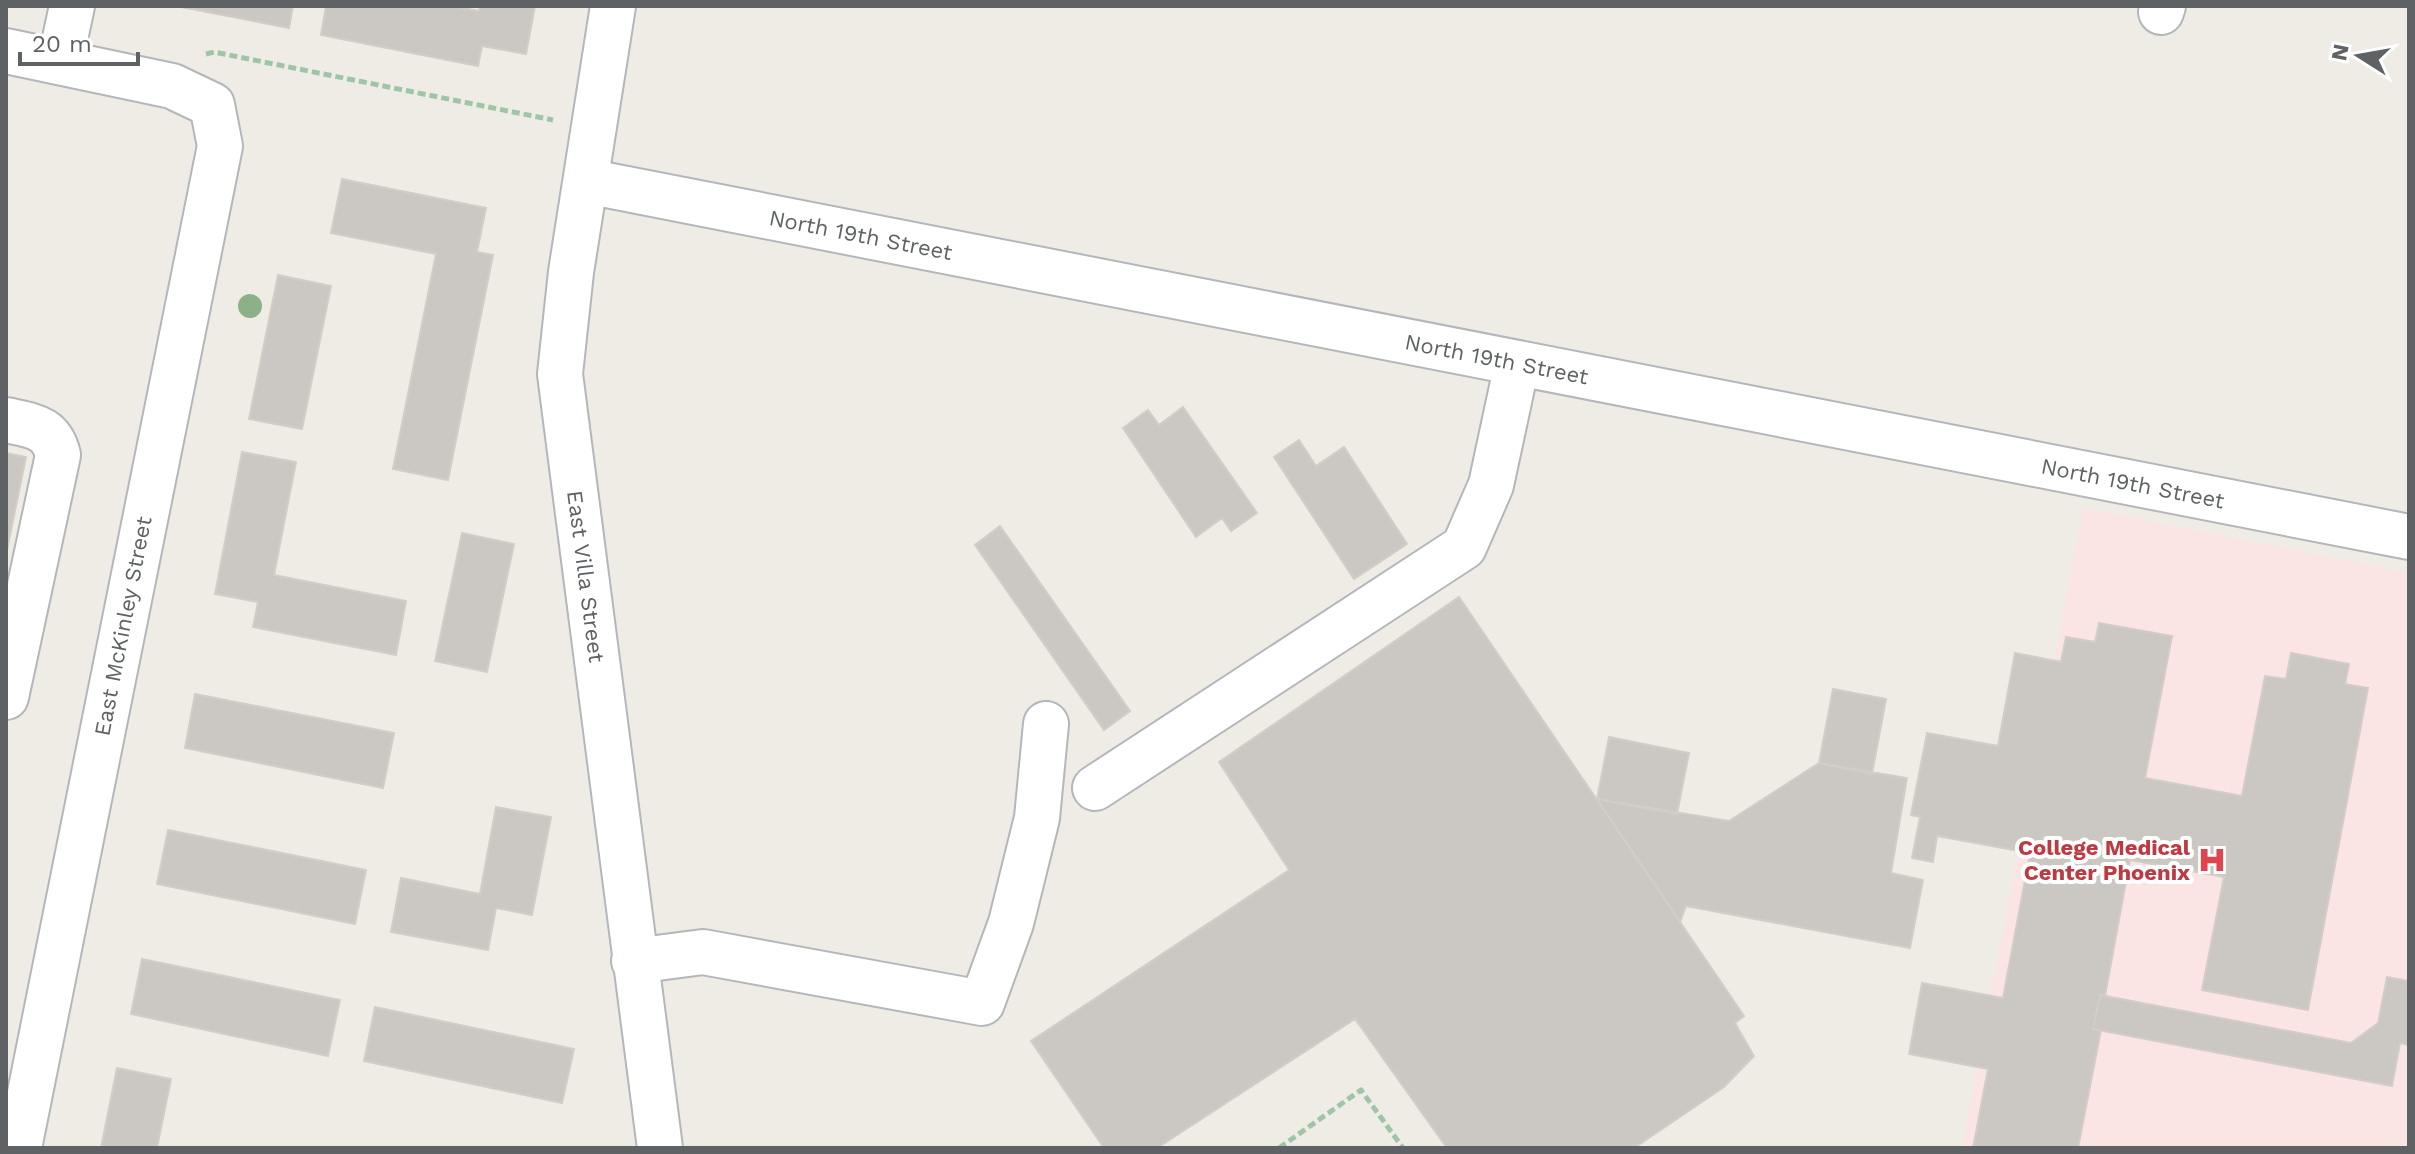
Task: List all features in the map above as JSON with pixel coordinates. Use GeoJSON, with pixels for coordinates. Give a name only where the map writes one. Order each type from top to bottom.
{"type":"FeatureCollection","features":[{"type":"Feature","properties":{"kind":"street"},"geometry":{"type":"LineString","coordinates":[[6,51],[60,62],[72,6]]}},
{"type":"Feature","properties":{"kind":"street","name":"East Villa Street"},"geometry":{"type":"LineString","coordinates":[[613,6],[571,272],[560,374],[660,1148]]}},
{"type":"Feature","properties":{"kind":"street","name":"East McKinley Street"},"geometry":{"type":"LineString","coordinates":[[19,1148],[220,146],[212,105],[172,86],[60,62]]}},
{"type":"Feature","properties":{"kind":"street","name":"North 19th Street"},"geometry":{"type":"LineString","coordinates":[[586,181],[2409,537]]}},
{"type":"Feature","properties":{"kind":"street"},"geometry":{"type":"LineString","coordinates":[[1095,788],[1464,547],[1491,485],[1517,364]]}},
{"type":"Feature","properties":{"kind":"street"},"geometry":{"type":"LineString","coordinates":[[6,420],[49,434],[58,455],[6,697]]}},
{"type":"Feature","properties":{"kind":"street"},"geometry":{"type":"LineString","coordinates":[[634,961],[703,952],[982,1003],[1011,923],[1037,818],[1046,724]]}},
{"type":"Feature","properties":{"kind":"path"},"geometry":{"type":"LineString","coordinates":[[201,55],[214,52],[554,121]]}},
{"type":"Feature","properties":{"kind":"path"},"geometry":{"type":"LineString","coordinates":[[1279,1148],[1361,1090],[1403,1148]]}},
{"type":"Feature","properties":{"kind":"shaded area","name":"College Medical Center Phoenix"},"geometry":{"type":"Polygon","coordinates":[[[2083,508],[2409,573],[2409,1148],[1962,1148],[2083,508]]]}},
{"type":"Feature","properties":{"kind":"building"},"geometry":{"type":"Polygon","coordinates":[[[176,6],[293,6],[289,28],[176,6]]]}},
{"type":"Feature","properties":{"kind":"building"},"geometry":{"type":"Polygon","coordinates":[[[326,6],[452,6],[479,11],[480,6],[535,6],[526,54],[482,46],[478,66],[321,35],[326,6]]]}},
{"type":"Feature","properties":{"kind":"building"},"geometry":{"type":"Polygon","coordinates":[[[342,179],[486,208],[477,252],[493,255],[448,480],[393,469],[436,254],[331,233],[342,179]]]}},
{"type":"Feature","properties":{"kind":"building"},"geometry":{"type":"Polygon","coordinates":[[[278,275],[331,286],[302,429],[249,419],[278,275]]]}},
{"type":"Feature","properties":{"kind":"building"},"geometry":{"type":"Polygon","coordinates":[[[1183,407],[1257,513],[1231,531],[1222,518],[1196,537],[1123,428],[1148,410],[1159,425],[1183,407]]]}},
{"type":"Feature","properties":{"kind":"building"},"geometry":{"type":"Polygon","coordinates":[[[1299,440],[1316,466],[1344,447],[1407,544],[1354,579],[1274,457],[1299,440]]]}},
{"type":"Feature","properties":{"kind":"building"},"geometry":{"type":"Polygon","coordinates":[[[242,452],[296,462],[274,575],[406,601],[396,655],[253,627],[258,602],[215,594],[242,452]]]}},
{"type":"Feature","properties":{"kind":"building"},"geometry":{"type":"Polygon","coordinates":[[[6,453],[26,457],[6,555],[6,453]]]}},
{"type":"Feature","properties":{"kind":"building"},"geometry":{"type":"Polygon","coordinates":[[[1000,526],[1130,711],[1104,730],[975,545],[1000,526]]]}},
{"type":"Feature","properties":{"kind":"building"},"geometry":{"type":"Polygon","coordinates":[[[462,533],[514,544],[487,672],[435,661],[462,533]]]}},
{"type":"Feature","properties":{"kind":"building"},"geometry":{"type":"Polygon","coordinates":[[[1459,597],[1744,1016],[1735,1023],[1754,1056],[1724,1087],[1634,1148],[1447,1148],[1355,1019],[1157,1148],[1104,1148],[1031,1041],[1289,870],[1219,762],[1459,597]]]}},
{"type":"Feature","properties":{"kind":"building"},"geometry":{"type":"Polygon","coordinates":[[[2099,623],[2172,636],[2145,778],[2242,796],[2265,676],[2286,679],[2291,653],[2349,664],[2345,684],[2368,688],[2308,1010],[2202,990],[2224,877],[2130,860],[2105,996],[2100,995],[2093,1029],[2101,1030],[2078,1148],[1973,1148],[1988,1069],[1909,1054],[1922,983],[2003,998],[2030,853],[1937,836],[1933,862],[1912,858],[1920,817],[1911,815],[1927,733],[1998,746],[2015,653],[2061,662],[2066,637],[2095,642],[2099,623]]]}},
{"type":"Feature","properties":{"kind":"building"},"geometry":{"type":"Polygon","coordinates":[[[1833,689],[1886,699],[1872,774],[1819,763],[1833,689]]]}},
{"type":"Feature","properties":{"kind":"building"},"geometry":{"type":"Polygon","coordinates":[[[195,694],[394,733],[383,788],[185,748],[195,694]]]}},
{"type":"Feature","properties":{"kind":"building"},"geometry":{"type":"Polygon","coordinates":[[[1609,737],[1689,753],[1677,814],[1597,799],[1609,737]]]}},
{"type":"Feature","properties":{"kind":"building"},"geometry":{"type":"Polygon","coordinates":[[[1819,763],[1907,778],[1891,873],[1923,880],[1910,948],[1686,906],[1680,922],[1597,799],[1729,821],[1819,763]]]}},
{"type":"Feature","properties":{"kind":"building"},"geometry":{"type":"Polygon","coordinates":[[[496,807],[551,817],[532,915],[496,908],[488,950],[391,932],[401,878],[480,894],[496,807]]]}},
{"type":"Feature","properties":{"kind":"building"},"geometry":{"type":"Polygon","coordinates":[[[168,830],[366,870],[355,924],[157,884],[168,830]]]}},
{"type":"Feature","properties":{"kind":"building"},"geometry":{"type":"Polygon","coordinates":[[[142,959],[340,1000],[328,1056],[131,1014],[142,959]]]}},
{"type":"Feature","properties":{"kind":"building"},"geometry":{"type":"Polygon","coordinates":[[[2387,977],[2409,981],[2409,1045],[2400,1043],[2392,1086],[2093,1029],[2100,995],[2351,1043],[2378,1023],[2387,977]]]}},
{"type":"Feature","properties":{"kind":"building"},"geometry":{"type":"Polygon","coordinates":[[[375,1007],[574,1049],[562,1103],[364,1061],[375,1007]]]}},
{"type":"Feature","properties":{"kind":"building"},"geometry":{"type":"Polygon","coordinates":[[[117,1068],[171,1079],[157,1148],[101,1148],[117,1068]]]}},
{"type":"Feature","properties":{"kind":"place","name":"College Medical Center Phoenix"},"geometry":{"type":"Point","coordinates":[2212,860]}}]}
